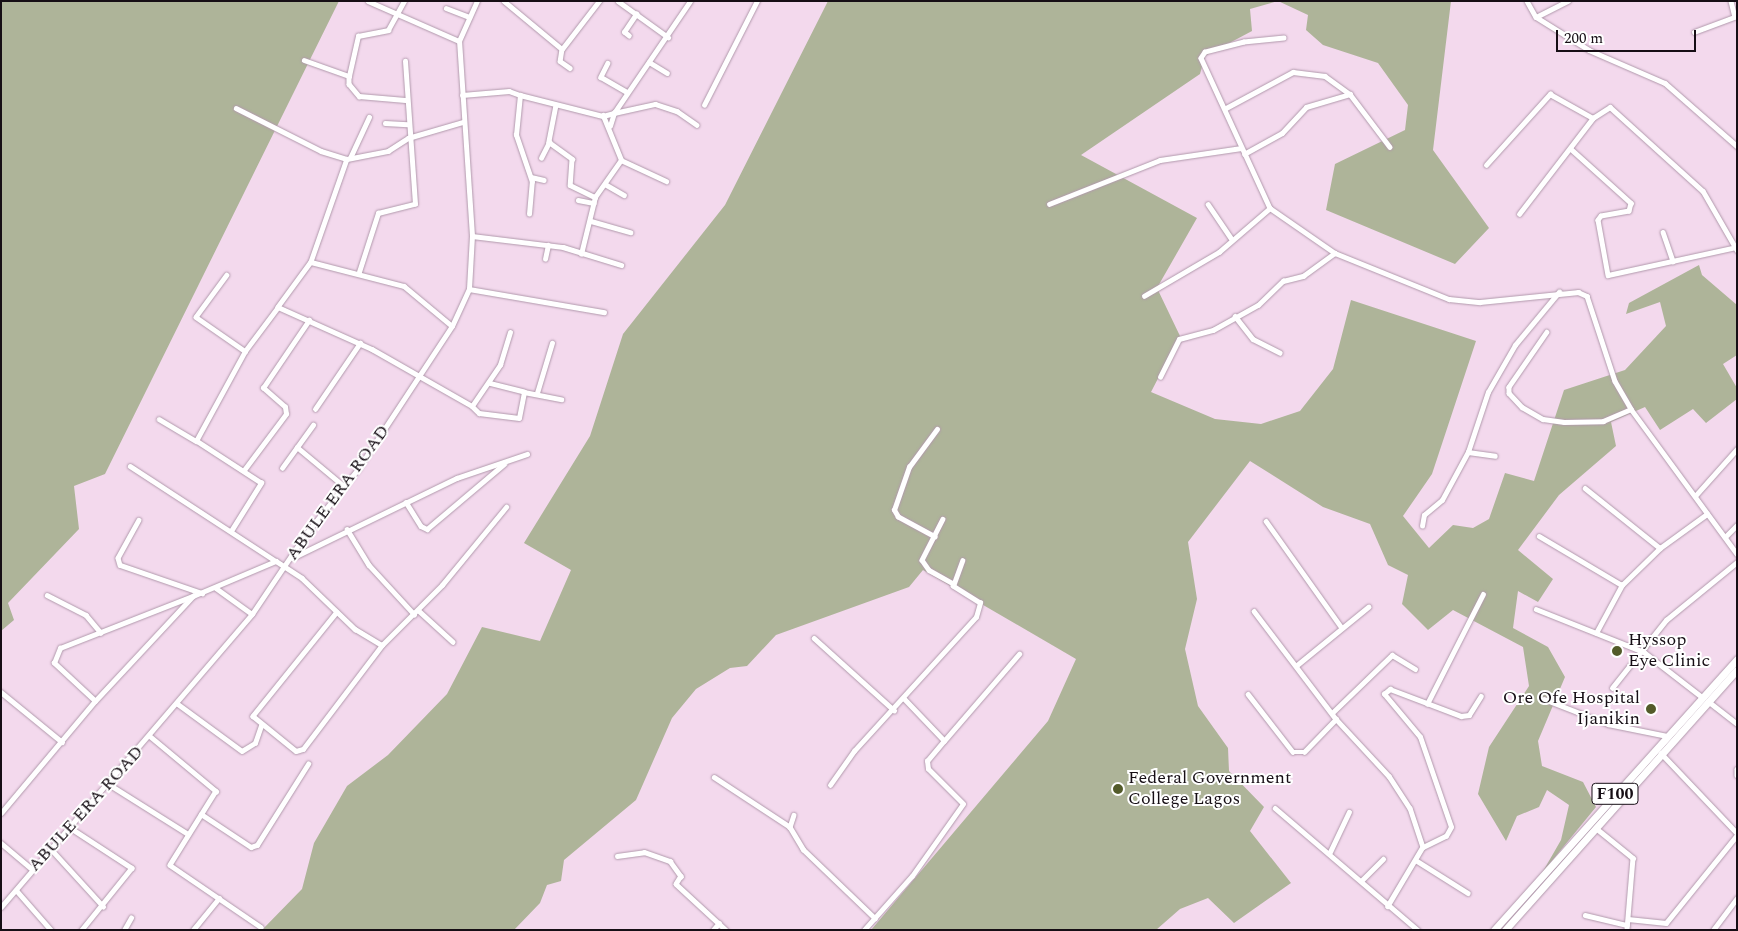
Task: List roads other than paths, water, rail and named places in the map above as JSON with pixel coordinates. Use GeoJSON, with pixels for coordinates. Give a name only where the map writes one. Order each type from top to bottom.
{"type":"FeatureCollection","features":[{"type":"Feature","properties":{"kind":"highway","name":"F100"},"geometry":{"type":"LineString","coordinates":[[1505,930],[1661,754],[1737,659]]}},
{"type":"Feature","properties":{"kind":"highway","name":"F100"},"geometry":{"type":"LineString","coordinates":[[1494,930],[1667,736],[1737,670]]}},
{"type":"Feature","properties":{"kind":"street"},"geometry":{"type":"LineString","coordinates":[[368,1],[459,41]]}},
{"type":"Feature","properties":{"kind":"street"},"geometry":{"type":"LineString","coordinates":[[404,1],[388,30],[358,36],[348,76],[349,84],[359,96],[405,100]]}},
{"type":"Feature","properties":{"kind":"street","name":"ABULE ERA ROAD"},"geometry":{"type":"LineString","coordinates":[[1,908],[17,890],[31,868],[110,785],[252,614],[284,567],[345,487],[452,326],[470,288],[472,236],[459,41],[477,1]]}},
{"type":"Feature","properties":{"kind":"street"},"geometry":{"type":"LineString","coordinates":[[504,1],[562,49]]}},
{"type":"Feature","properties":{"kind":"street"},"geometry":{"type":"LineString","coordinates":[[570,68],[560,61],[562,49],[599,1]]}},
{"type":"Feature","properties":{"kind":"street"},"geometry":{"type":"LineString","coordinates":[[618,1],[668,37]]}},
{"type":"Feature","properties":{"kind":"street"},"geometry":{"type":"LineString","coordinates":[[610,126],[614,113],[627,92],[668,37],[690,1]]}},
{"type":"Feature","properties":{"kind":"street"},"geometry":{"type":"LineString","coordinates":[[704,105],[757,1]]}},
{"type":"Feature","properties":{"kind":"street"},"geometry":{"type":"LineString","coordinates":[[1527,1],[1536,17],[1589,50],[1665,83],[1737,146]]}},
{"type":"Feature","properties":{"kind":"street"},"geometry":{"type":"LineString","coordinates":[[1536,17],[1568,1]]}},
{"type":"Feature","properties":{"kind":"street"},"geometry":{"type":"LineString","coordinates":[[1694,32],[1736,17],[1731,1]]}},
{"type":"Feature","properties":{"kind":"street"},"geometry":{"type":"LineString","coordinates":[[446,8],[469,17]]}},
{"type":"Feature","properties":{"kind":"street"},"geometry":{"type":"LineString","coordinates":[[629,36],[624,32],[636,14]]}},
{"type":"Feature","properties":{"kind":"street"},"geometry":{"type":"LineString","coordinates":[[1284,38],[1244,42],[1201,54],[1226,108],[1241,148],[1270,208],[1335,253],[1450,299],[1480,302],[1559,292],[1578,292],[1592,301],[1612,372],[1631,409],[1696,495],[1707,514],[1737,554]]}},
{"type":"Feature","properties":{"kind":"street"},"geometry":{"type":"LineString","coordinates":[[304,60],[348,76]]}},
{"type":"Feature","properties":{"kind":"street"},"geometry":{"type":"LineString","coordinates":[[359,272],[378,213],[415,204],[405,100],[405,61]]}},
{"type":"Feature","properties":{"kind":"street"},"geometry":{"type":"LineString","coordinates":[[649,62],[667,73]]}},
{"type":"Feature","properties":{"kind":"street"},"geometry":{"type":"LineString","coordinates":[[608,63],[601,78],[627,92]]}},
{"type":"Feature","properties":{"kind":"street"},"geometry":{"type":"LineString","coordinates":[[1226,108],[1297,71],[1335,79],[1350,94],[1390,147]]}},
{"type":"Feature","properties":{"kind":"street"},"geometry":{"type":"LineString","coordinates":[[462,95],[508,91],[603,116],[665,105],[697,125]]}},
{"type":"Feature","properties":{"kind":"street"},"geometry":{"type":"LineString","coordinates":[[1244,154],[1282,133],[1306,107],[1350,94]]}},
{"type":"Feature","properties":{"kind":"street"},"geometry":{"type":"LineString","coordinates":[[1486,165],[1550,94],[1593,118]]}},
{"type":"Feature","properties":{"kind":"street"},"geometry":{"type":"LineString","coordinates":[[520,95],[516,135],[531,177],[529,214]]}},
{"type":"Feature","properties":{"kind":"street"},"geometry":{"type":"LineString","coordinates":[[541,158],[549,142],[556,105]]}},
{"type":"Feature","properties":{"kind":"street"},"geometry":{"type":"LineString","coordinates":[[1519,214],[1572,149],[1593,118],[1610,107],[1703,192],[1734,249],[1608,275],[1598,220],[1601,216],[1629,211],[1631,203],[1572,149]]}},
{"type":"Feature","properties":{"kind":"street"},"geometry":{"type":"LineString","coordinates":[[236,108],[321,151],[348,158],[388,151],[408,138],[463,122]]}},
{"type":"Feature","properties":{"kind":"street"},"geometry":{"type":"LineString","coordinates":[[603,116],[610,126],[621,160],[666,181]]}},
{"type":"Feature","properties":{"kind":"street"},"geometry":{"type":"LineString","coordinates":[[196,441],[245,351],[311,262],[348,158],[370,117]]}},
{"type":"Feature","properties":{"kind":"street"},"geometry":{"type":"LineString","coordinates":[[385,123],[407,124]]}},
{"type":"Feature","properties":{"kind":"street"},"geometry":{"type":"LineString","coordinates":[[549,142],[572,159],[570,185],[595,197]]}},
{"type":"Feature","properties":{"kind":"street"},"geometry":{"type":"LineString","coordinates":[[1049,204],[1160,160],[1241,148]]}},
{"type":"Feature","properties":{"kind":"street"},"geometry":{"type":"LineString","coordinates":[[581,254],[591,221],[595,197],[621,160]]}},
{"type":"Feature","properties":{"kind":"street"},"geometry":{"type":"LineString","coordinates":[[531,177],[544,180]]}},
{"type":"Feature","properties":{"kind":"street"},"geometry":{"type":"LineString","coordinates":[[605,184],[624,195]]}},
{"type":"Feature","properties":{"kind":"street"},"geometry":{"type":"LineString","coordinates":[[578,200],[594,203]]}},
{"type":"Feature","properties":{"kind":"street"},"geometry":{"type":"LineString","coordinates":[[1208,204],[1232,238]]}},
{"type":"Feature","properties":{"kind":"street"},"geometry":{"type":"LineString","coordinates":[[1144,296],[1219,252],[1232,238],[1270,208]]}},
{"type":"Feature","properties":{"kind":"street"},"geometry":{"type":"LineString","coordinates":[[591,221],[630,232]]}},
{"type":"Feature","properties":{"kind":"street"},"geometry":{"type":"LineString","coordinates":[[1663,232],[1673,261]]}},
{"type":"Feature","properties":{"kind":"street"},"geometry":{"type":"LineString","coordinates":[[472,236],[548,245],[621,265]]}},
{"type":"Feature","properties":{"kind":"street"},"geometry":{"type":"LineString","coordinates":[[546,259],[548,245]]}},
{"type":"Feature","properties":{"kind":"street"},"geometry":{"type":"LineString","coordinates":[[1160,377],[1179,339],[1207,332],[1258,305],[1283,280],[1303,276],[1335,253]]}},
{"type":"Feature","properties":{"kind":"street"},"geometry":{"type":"LineString","coordinates":[[311,262],[359,272],[410,289],[452,326]]}},
{"type":"Feature","properties":{"kind":"street"},"geometry":{"type":"LineString","coordinates":[[227,275],[196,317],[245,351]]}},
{"type":"Feature","properties":{"kind":"street"},"geometry":{"type":"LineString","coordinates":[[470,288],[604,312]]}},
{"type":"Feature","properties":{"kind":"street"},"geometry":{"type":"LineString","coordinates":[[1422,526],[1424,515],[1442,500],[1468,452],[1478,414],[1505,362],[1559,292]]}},
{"type":"Feature","properties":{"kind":"street"},"geometry":{"type":"LineString","coordinates":[[278,307],[360,343],[472,406],[479,413],[517,421],[524,392]]}},
{"type":"Feature","properties":{"kind":"street"},"geometry":{"type":"LineString","coordinates":[[1235,316],[1253,339],[1280,353]]}},
{"type":"Feature","properties":{"kind":"street"},"geometry":{"type":"LineString","coordinates":[[244,470],[286,414],[285,407],[263,388],[309,320]]}},
{"type":"Feature","properties":{"kind":"street"},"geometry":{"type":"LineString","coordinates":[[1547,332],[1510,386],[1509,393],[1522,407],[1543,420],[1564,422],[1603,421],[1631,409]]}},
{"type":"Feature","properties":{"kind":"street"},"geometry":{"type":"LineString","coordinates":[[472,406],[489,383],[510,333]]}},
{"type":"Feature","properties":{"kind":"street"},"geometry":{"type":"LineString","coordinates":[[315,409],[360,343]]}},
{"type":"Feature","properties":{"kind":"street"},"geometry":{"type":"LineString","coordinates":[[537,392],[552,343]]}},
{"type":"Feature","properties":{"kind":"street"},"geometry":{"type":"LineString","coordinates":[[489,383],[524,392],[537,392],[561,398]]}},
{"type":"Feature","properties":{"kind":"street"},"geometry":{"type":"LineString","coordinates":[[159,419],[244,470],[261,483],[231,531]]}},
{"type":"Feature","properties":{"kind":"street"},"geometry":{"type":"LineString","coordinates":[[282,468],[313,425]]}},
{"type":"Feature","properties":{"kind":"street"},"geometry":{"type":"LineString","coordinates":[[935,537],[898,517],[894,510],[909,467],[937,429]]}},
{"type":"Feature","properties":{"kind":"street"},"geometry":{"type":"LineString","coordinates":[[297,447],[345,487]]}},
{"type":"Feature","properties":{"kind":"street"},"geometry":{"type":"LineString","coordinates":[[1696,495],[1737,449]]}},
{"type":"Feature","properties":{"kind":"street"},"geometry":{"type":"LineString","coordinates":[[1468,452],[1495,456]]}},
{"type":"Feature","properties":{"kind":"street"},"geometry":{"type":"LineString","coordinates":[[290,559],[347,529],[481,468],[504,464],[527,454]]}},
{"type":"Feature","properties":{"kind":"street"},"geometry":{"type":"LineString","coordinates":[[406,502],[421,526],[427,528],[504,464]]}},
{"type":"Feature","properties":{"kind":"street"},"geometry":{"type":"LineString","coordinates":[[130,466],[276,561],[364,636],[382,645]]}},
{"type":"Feature","properties":{"kind":"street"},"geometry":{"type":"LineString","coordinates":[[1585,488],[1660,548]]}},
{"type":"Feature","properties":{"kind":"street"},"geometry":{"type":"LineString","coordinates":[[337,612],[254,714],[252,719],[296,751],[303,749],[382,645],[416,612],[506,508]]}},
{"type":"Feature","properties":{"kind":"street"},"geometry":{"type":"LineString","coordinates":[[1596,633],[1622,585],[1660,548],[1707,514]]}},
{"type":"Feature","properties":{"kind":"street"},"geometry":{"type":"LineString","coordinates":[[830,785],[854,751],[904,700],[936,658],[976,617],[980,603],[922,563],[924,551],[935,537],[943,519]]}},
{"type":"Feature","properties":{"kind":"street"},"geometry":{"type":"LineString","coordinates":[[138,520],[118,558],[120,564],[203,593]]}},
{"type":"Feature","properties":{"kind":"street"},"geometry":{"type":"LineString","coordinates":[[1266,521],[1342,628]]}},
{"type":"Feature","properties":{"kind":"street"},"geometry":{"type":"LineString","coordinates":[[1725,536],[1737,525]]}},
{"type":"Feature","properties":{"kind":"street"},"geometry":{"type":"LineString","coordinates":[[347,529],[368,565],[416,612],[453,642]]}},
{"type":"Feature","properties":{"kind":"street"},"geometry":{"type":"LineString","coordinates":[[1539,536],[1622,585]]}},
{"type":"Feature","properties":{"kind":"street"},"geometry":{"type":"LineString","coordinates":[[95,701],[53,658],[60,648],[216,588],[276,561]]}},
{"type":"Feature","properties":{"kind":"street"},"geometry":{"type":"LineString","coordinates":[[952,583],[962,561]]}},
{"type":"Feature","properties":{"kind":"street"},"geometry":{"type":"LineString","coordinates":[[1612,688],[1666,620],[1737,562]]}},
{"type":"Feature","properties":{"kind":"street"},"geometry":{"type":"LineString","coordinates":[[216,588],[252,614]]}},
{"type":"Feature","properties":{"kind":"street"},"geometry":{"type":"LineString","coordinates":[[1427,704],[1483,594]]}},
{"type":"Feature","properties":{"kind":"street"},"geometry":{"type":"LineString","coordinates":[[47,595],[86,615],[101,633]]}},
{"type":"Feature","properties":{"kind":"street"},"geometry":{"type":"LineString","coordinates":[[1,813],[95,701],[193,596]]}},
{"type":"Feature","properties":{"kind":"street"},"geometry":{"type":"LineString","coordinates":[[1297,665],[1368,607]]}},
{"type":"Feature","properties":{"kind":"street"},"geometry":{"type":"LineString","coordinates":[[1536,608],[1641,651],[1737,724]]}},
{"type":"Feature","properties":{"kind":"street"},"geometry":{"type":"LineString","coordinates":[[1254,611],[1297,665],[1336,720],[1396,787],[1415,820],[1423,847],[1417,861],[1388,906]]}},
{"type":"Feature","properties":{"kind":"street"},"geometry":{"type":"LineString","coordinates":[[814,638],[894,710]]}},
{"type":"Feature","properties":{"kind":"street"},"geometry":{"type":"LineString","coordinates":[[864,930],[912,876],[963,804],[928,769],[928,761],[1019,654]]}},
{"type":"Feature","properties":{"kind":"street"},"geometry":{"type":"LineString","coordinates":[[1332,712],[1392,655],[1415,669]]}},
{"type":"Feature","properties":{"kind":"street"},"geometry":{"type":"LineString","coordinates":[[1423,847],[1446,836],[1451,827],[1420,737],[1384,694],[1390,689],[1427,704],[1469,716],[1481,696]]}},
{"type":"Feature","properties":{"kind":"street"},"geometry":{"type":"LineString","coordinates":[[1,692],[62,742]]}},
{"type":"Feature","properties":{"kind":"street"},"geometry":{"type":"LineString","coordinates":[[1248,694],[1293,752],[1304,752],[1336,720]]}},
{"type":"Feature","properties":{"kind":"street"},"geometry":{"type":"LineString","coordinates":[[1544,698],[1608,724],[1667,736]]}},
{"type":"Feature","properties":{"kind":"street"},"geometry":{"type":"LineString","coordinates":[[904,700],[944,741]]}},
{"type":"Feature","properties":{"kind":"street"},"geometry":{"type":"LineString","coordinates":[[178,704],[242,750],[255,743],[260,726]]}},
{"type":"Feature","properties":{"kind":"street"},"geometry":{"type":"LineString","coordinates":[[151,737],[216,791],[170,865],[262,927]]}},
{"type":"Feature","properties":{"kind":"street"},"geometry":{"type":"LineString","coordinates":[[1585,915],[1627,925],[1666,923],[1737,834],[1661,754]]}},
{"type":"Feature","properties":{"kind":"street"},"geometry":{"type":"LineString","coordinates":[[201,814],[251,847],[257,845],[308,764]]}},
{"type":"Feature","properties":{"kind":"street"},"geometry":{"type":"LineString","coordinates":[[1737,769],[1737,775]]}},
{"type":"Feature","properties":{"kind":"street"},"geometry":{"type":"LineString","coordinates":[[714,777],[790,828],[809,856],[875,918]]}},
{"type":"Feature","properties":{"kind":"street"},"geometry":{"type":"LineString","coordinates":[[110,785],[188,834]]}},
{"type":"Feature","properties":{"kind":"street"},"geometry":{"type":"LineString","coordinates":[[1275,808],[1330,852],[1388,906],[1418,930]]}},
{"type":"Feature","properties":{"kind":"street"},"geometry":{"type":"LineString","coordinates":[[1330,852],[1349,812]]}},
{"type":"Feature","properties":{"kind":"street"},"geometry":{"type":"LineString","coordinates":[[790,828],[794,815]]}},
{"type":"Feature","properties":{"kind":"street"},"geometry":{"type":"LineString","coordinates":[[69,827],[132,868],[82,930]]}},
{"type":"Feature","properties":{"kind":"street"},"geometry":{"type":"LineString","coordinates":[[1595,828],[1633,858],[1627,925]]}},
{"type":"Feature","properties":{"kind":"street"},"geometry":{"type":"LineString","coordinates":[[1,843],[31,868]]}},
{"type":"Feature","properties":{"kind":"street"},"geometry":{"type":"LineString","coordinates":[[50,848],[103,906]]}},
{"type":"Feature","properties":{"kind":"street"},"geometry":{"type":"LineString","coordinates":[[617,856],[644,852],[670,861],[681,876],[676,884],[726,930]]}},
{"type":"Feature","properties":{"kind":"street"},"geometry":{"type":"LineString","coordinates":[[1361,881],[1383,859]]}},
{"type":"Feature","properties":{"kind":"street"},"geometry":{"type":"LineString","coordinates":[[1417,861],[1468,893]]}},
{"type":"Feature","properties":{"kind":"street"},"geometry":{"type":"LineString","coordinates":[[17,890],[51,930]]}},
{"type":"Feature","properties":{"kind":"street"},"geometry":{"type":"LineString","coordinates":[[193,930],[219,898]]}},
{"type":"Feature","properties":{"kind":"street"},"geometry":{"type":"LineString","coordinates":[[1713,930],[1737,898]]}},
{"type":"Feature","properties":{"kind":"street"},"geometry":{"type":"LineString","coordinates":[[124,930],[131,918]]}},
{"type":"Feature","properties":{"kind":"street"},"geometry":{"type":"LineString","coordinates":[[713,930],[719,924]]}},
{"type":"Feature","properties":{"kind":"place","name":"Hyssop Eye Clinic"},"geometry":{"type":"Point","coordinates":[1617,651]}},
{"type":"Feature","properties":{"kind":"place","name":"Ore Ofe Hospital Ijanikin"},"geometry":{"type":"Point","coordinates":[1651,709]}},
{"type":"Feature","properties":{"kind":"place","name":"Federal Government College Lagos"},"geometry":{"type":"Point","coordinates":[1118,789]}}]}
